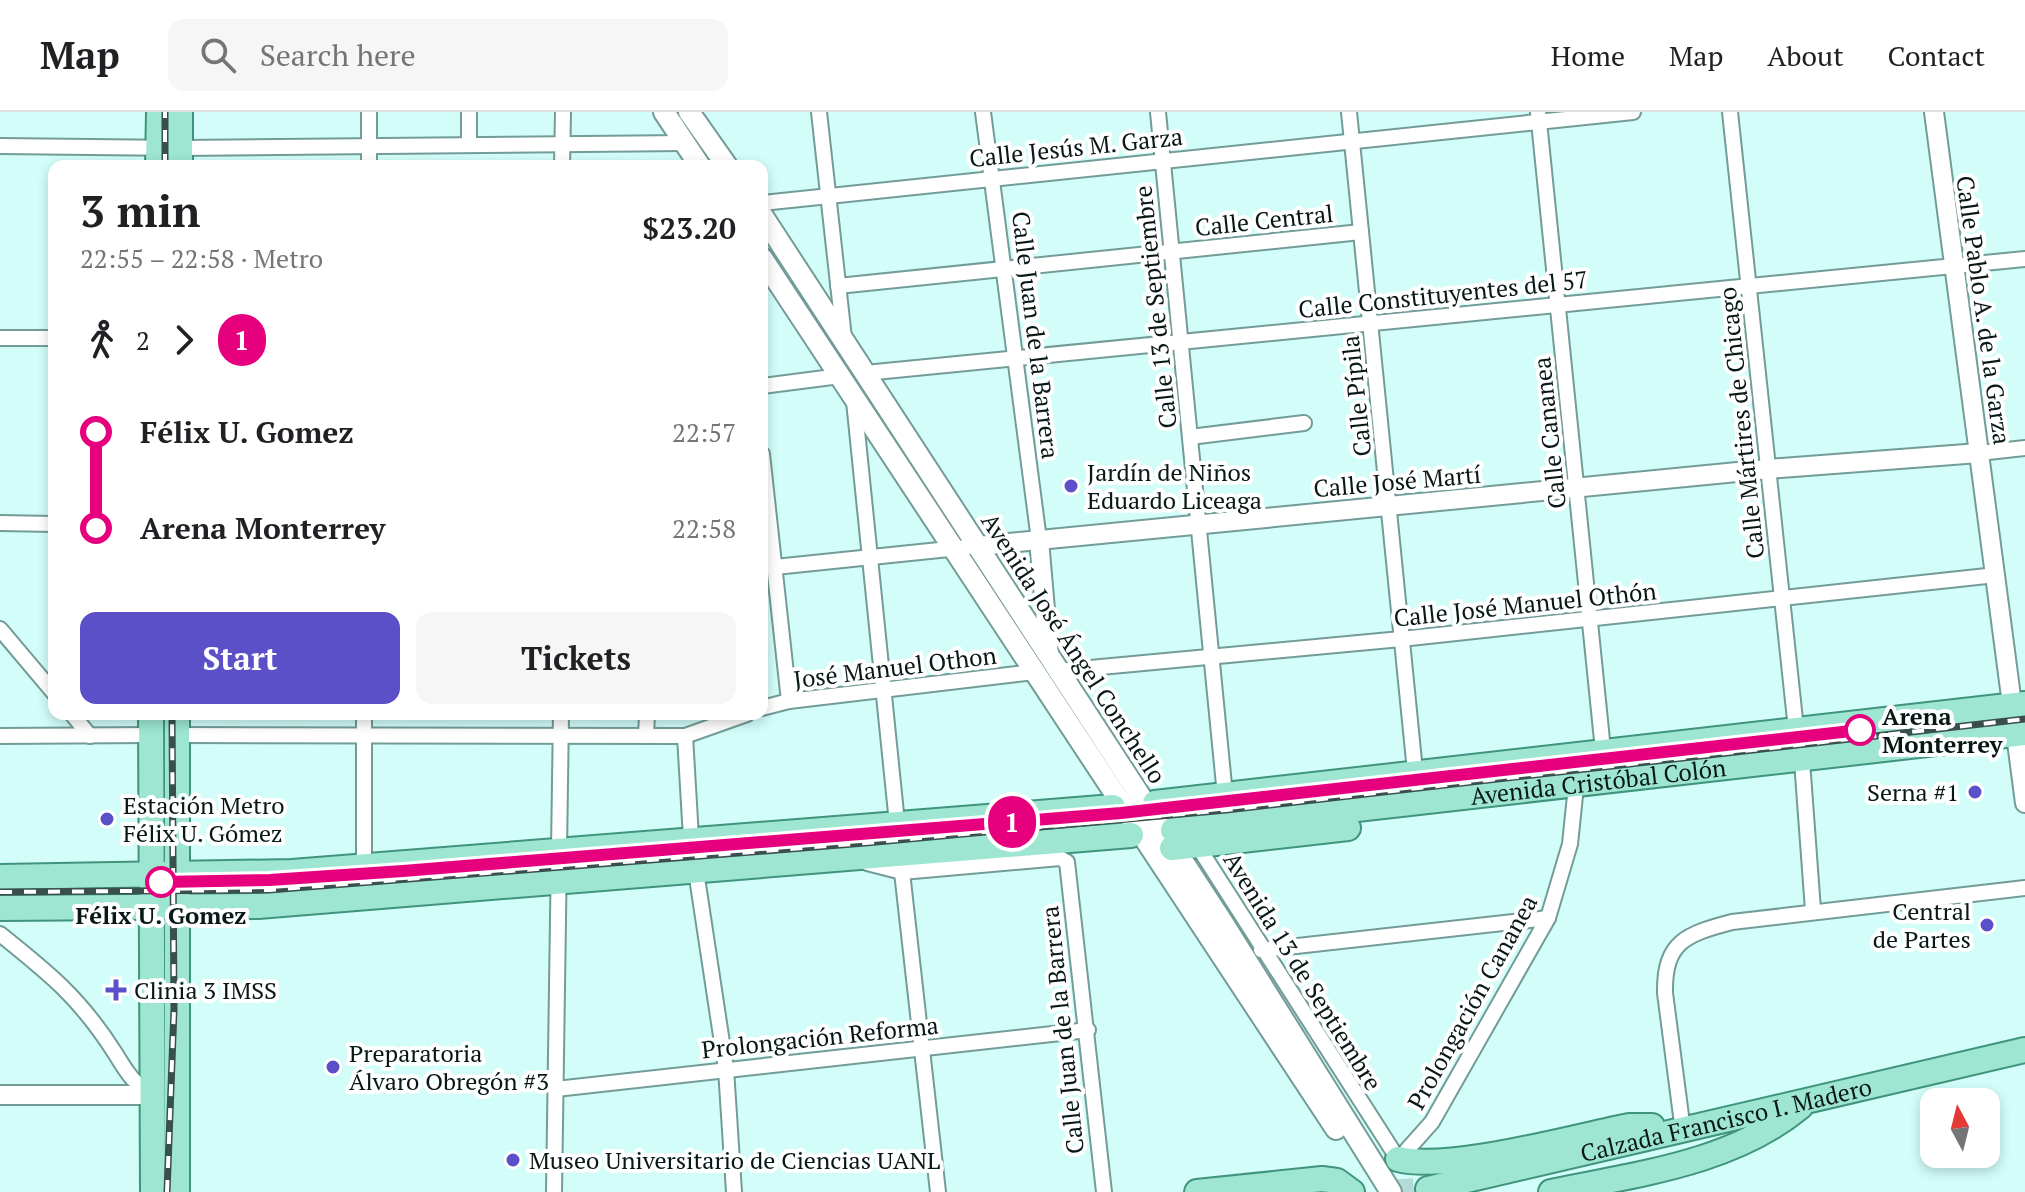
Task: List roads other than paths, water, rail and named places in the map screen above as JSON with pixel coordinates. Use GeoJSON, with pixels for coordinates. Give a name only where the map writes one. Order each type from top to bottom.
{"type":"FeatureCollection","features":[{"type":"Feature","properties":{"kind":"main road"},"geometry":{"type":"LineString","coordinates":[[159,112],[169,157]]}},
{"type":"Feature","properties":{"kind":"main road"},"geometry":{"type":"LineString","coordinates":[[169,157],[180,112]]}},
{"type":"Feature","properties":{"kind":"main road"},"geometry":{"type":"LineString","coordinates":[[664,112],[696,160]]}},
{"type":"Feature","properties":{"kind":"main road"},"geometry":{"type":"LineString","coordinates":[[689,112],[723,160]]}},
{"type":"Feature","properties":{"kind":"main road","name":"Avenida José Ángel Conchello"},"geometry":{"type":"LineString","coordinates":[[768,224],[978,546],[1047,668],[1378,1192]]}},
{"type":"Feature","properties":{"kind":"main road","name":"Avenida José Ángel Conchello"},"geometry":{"type":"LineString","coordinates":[[771,284],[840,376],[952,547],[1047,668]]}},
{"type":"Feature","properties":{"kind":"main road"},"geometry":{"type":"LineString","coordinates":[[854,397],[865,373]]}},
{"type":"Feature","properties":{"kind":"main road","name":"Avenida Cristóbal Colón"},"geometry":{"type":"LineString","coordinates":[[0,877],[179,876],[364,867],[899,823],[1356,781],[1415,771],[2020,704]]}},
{"type":"Feature","properties":{"kind":"main road"},"geometry":{"type":"LineString","coordinates":[[151,725],[149,876],[153,1192]]}},
{"type":"Feature","properties":{"kind":"main road"},"geometry":{"type":"LineString","coordinates":[[177,725],[177,1192]]}},
{"type":"Feature","properties":{"kind":"main road","name":"Avenida Cristóbal Colón"},"geometry":{"type":"LineString","coordinates":[[1172,839],[1418,803],[2021,734]]}},
{"type":"Feature","properties":{"kind":"main road"},"geometry":{"type":"LineString","coordinates":[[1576,786],[1603,750]]}},
{"type":"Feature","properties":{"kind":"main road"},"geometry":{"type":"LineString","coordinates":[[1130,800],[1224,785],[1370,770],[1415,771]]}},
{"type":"Feature","properties":{"kind":"main road","name":"Avenida José Ángel Conchello"},"geometry":{"type":"LineString","coordinates":[[1130,800],[1172,839],[1387,1164],[1391,1192]]}},
{"type":"Feature","properties":{"kind":"main road"},"geometry":{"type":"LineString","coordinates":[[1172,839],[1197,845],[1355,827],[1418,803]]}},
{"type":"Feature","properties":{"kind":"main road"},"geometry":{"type":"LineString","coordinates":[[0,908],[258,906],[1131,835]]}},
{"type":"Feature","properties":{"kind":"main road","name":"Calzada Francisco I. Madero"},"geometry":{"type":"LineString","coordinates":[[1428,1189],[2025,1050]]}},
{"type":"Feature","properties":{"kind":"main road"},"geometry":{"type":"LineString","coordinates":[[1551,1192],[1717,1153],[1768,1130],[1809,1100]]}},
{"type":"Feature","properties":{"kind":"main road"},"geometry":{"type":"LineString","coordinates":[[1387,1164],[1465,1158],[1629,1126],[1659,1127],[1678,1132]]}},
{"type":"Feature","properties":{"kind":"main road"},"geometry":{"type":"LineString","coordinates":[[1197,1192],[1322,1179],[1337,1181],[1352,1192]]}},
{"type":"Feature","properties":{"kind":"street"},"geometry":{"type":"LineString","coordinates":[[369,112],[369,160]]}},
{"type":"Feature","properties":{"kind":"street"},"geometry":{"type":"LineString","coordinates":[[469,112],[469,143]]}},
{"type":"Feature","properties":{"kind":"street"},"geometry":{"type":"LineString","coordinates":[[562,160],[563,112]]}},
{"type":"Feature","properties":{"kind":"street"},"geometry":{"type":"LineString","coordinates":[[819,112],[844,341]]}},
{"type":"Feature","properties":{"kind":"street","name":"Calle Juan de la Barrera"},"geometry":{"type":"LineString","coordinates":[[983,112],[1039,540],[1047,668]]}},
{"type":"Feature","properties":{"kind":"street","name":"Calle 13 de Septiembre"},"geometry":{"type":"LineString","coordinates":[[1158,112],[1224,785]]}},
{"type":"Feature","properties":{"kind":"street","name":"Calle Pípila"},"geometry":{"type":"LineString","coordinates":[[1349,112],[1415,771]]}},
{"type":"Feature","properties":{"kind":"street","name":"Calle Jesús M. Garza"},"geometry":{"type":"LineString","coordinates":[[768,202],[1352,140],[1539,116],[1633,112]]}},
{"type":"Feature","properties":{"kind":"street","name":"Calle Mártires de Chicago"},"geometry":{"type":"LineString","coordinates":[[1730,112],[1796,729]]}},
{"type":"Feature","properties":{"kind":"street","name":"Calle Pablo A. de la Garza"},"geometry":{"type":"LineString","coordinates":[[1934,112],[1996,575],[2020,704]]}},
{"type":"Feature","properties":{"kind":"street","name":"Calle Cananea"},"geometry":{"type":"LineString","coordinates":[[1539,116],[1603,750]]}},
{"type":"Feature","properties":{"kind":"street"},"geometry":{"type":"LineString","coordinates":[[0,146],[169,157],[369,144],[562,146],[685,143]]}},
{"type":"Feature","properties":{"kind":"street","name":"Calle Central"},"geometry":{"type":"LineString","coordinates":[[838,286],[1361,232]]}},
{"type":"Feature","properties":{"kind":"street","name":"Calle Constituyentes del 57"},"geometry":{"type":"LineString","coordinates":[[865,373],[2025,259]]}},
{"type":"Feature","properties":{"kind":"street"},"geometry":{"type":"LineString","coordinates":[[0,338],[48,338]]}},
{"type":"Feature","properties":{"kind":"street"},"geometry":{"type":"LineString","coordinates":[[768,385],[840,376]]}},
{"type":"Feature","properties":{"kind":"street"},"geometry":{"type":"LineString","coordinates":[[854,397],[899,823]]}},
{"type":"Feature","properties":{"kind":"street"},"geometry":{"type":"LineString","coordinates":[[1190,437],[1304,423]]}},
{"type":"Feature","properties":{"kind":"street","name":"Calle José Martí"},"geometry":{"type":"LineString","coordinates":[[775,567],[1389,505],[2025,448]]}},
{"type":"Feature","properties":{"kind":"street"},"geometry":{"type":"LineString","coordinates":[[0,523],[48,524]]}},
{"type":"Feature","properties":{"kind":"street"},"geometry":{"type":"LineString","coordinates":[[768,536],[775,567],[789,701]]}},
{"type":"Feature","properties":{"kind":"street","name":"Calle José Manuel Othón"},"geometry":{"type":"LineString","coordinates":[[1047,668],[1401,639],[1996,575]]}},
{"type":"Feature","properties":{"kind":"street"},"geometry":{"type":"LineString","coordinates":[[0,629],[48,686]]}},
{"type":"Feature","properties":{"kind":"street","name":"José Manuel Othon"},"geometry":{"type":"LineString","coordinates":[[768,706],[789,701],[1047,668]]}},
{"type":"Feature","properties":{"kind":"street"},"geometry":{"type":"LineString","coordinates":[[2020,704],[2025,803]]}},
{"type":"Feature","properties":{"kind":"street"},"geometry":{"type":"LineString","coordinates":[[77,720],[90,736]]}},
{"type":"Feature","properties":{"kind":"street"},"geometry":{"type":"LineString","coordinates":[[364,720],[364,867]]}},
{"type":"Feature","properties":{"kind":"street"},"geometry":{"type":"LineString","coordinates":[[554,1192],[561,720]]}},
{"type":"Feature","properties":{"kind":"street"},"geometry":{"type":"LineString","coordinates":[[646,736],[647,720]]}},
{"type":"Feature","properties":{"kind":"street"},"geometry":{"type":"LineString","coordinates":[[177,725],[364,737],[685,736],[730,720]]}},
{"type":"Feature","properties":{"kind":"street"},"geometry":{"type":"LineString","coordinates":[[0,736],[90,736],[151,725]]}},
{"type":"Feature","properties":{"kind":"street"},"geometry":{"type":"LineString","coordinates":[[685,736],[691,838],[726,1069],[734,1192]]}},
{"type":"Feature","properties":{"kind":"street"},"geometry":{"type":"LineString","coordinates":[[1802,761],[1813,910]]}},
{"type":"Feature","properties":{"kind":"street","name":"Prolongación Cananea"},"geometry":{"type":"LineString","coordinates":[[1387,1164],[1432,1122],[1548,918],[1570,844],[1576,786]]}},
{"type":"Feature","properties":{"kind":"street","name":"Avenida 13 de Septiembre"},"geometry":{"type":"LineString","coordinates":[[1197,845],[1387,1164]]}},
{"type":"Feature","properties":{"kind":"street"},"geometry":{"type":"LineString","coordinates":[[848,858],[902,872],[938,1192]]}},
{"type":"Feature","properties":{"kind":"street","name":"Calle Juan de la Barrera"},"geometry":{"type":"LineString","coordinates":[[902,872],[1060,858],[1067,862],[1104,1192]]}},
{"type":"Feature","properties":{"kind":"street"},"geometry":{"type":"LineString","coordinates":[[1678,1132],[1664,973],[1669,955],[1680,942],[1703,930],[1813,910],[2025,888]]}},
{"type":"Feature","properties":{"kind":"street"},"geometry":{"type":"LineString","coordinates":[[1261,950],[1548,918]]}},
{"type":"Feature","properties":{"kind":"street"},"geometry":{"type":"LineString","coordinates":[[0,934],[72,995],[92,1016],[129,1075],[152,1093]]}},
{"type":"Feature","properties":{"kind":"street","name":"Prolongación Reforma"},"geometry":{"type":"LineString","coordinates":[[556,1089],[1088,1030]]}},
{"type":"Feature","properties":{"kind":"street"},"geometry":{"type":"LineString","coordinates":[[0,1095],[152,1093]]}},
{"type":"Feature","properties":{"kind":"tunnel"},"geometry":{"type":"LineString","coordinates":[[1390,1192],[1428,1189]]}},
{"type":"Feature","properties":{"kind":"railway"},"geometry":{"type":"LineString","coordinates":[[165,112],[165,160]]}},
{"type":"Feature","properties":{"kind":"railway"},"geometry":{"type":"LineString","coordinates":[[0,892],[269,890],[865,843],[1226,810],[2025,719]]}},
{"type":"Feature","properties":{"kind":"railway"},"geometry":{"type":"LineString","coordinates":[[167,1192],[174,1009],[172,720]]}},
{"type":"Feature","properties":{"kind":"metro line","name":"1"},"geometry":{"type":"LineString","coordinates":[[161,882],[270,880],[403,871],[1121,813],[1860,730]]}},
{"type":"Feature","properties":{"kind":"place","name":"Jardín de Niños Eduardo Liceaga"},"geometry":{"type":"Point","coordinates":[1071,486]}},
{"type":"Feature","properties":{"kind":"place","name":"Arena Monterrey"},"geometry":{"type":"Point","coordinates":[1860,730]}},
{"type":"Feature","properties":{"kind":"place","name":"Serna #1"},"geometry":{"type":"Point","coordinates":[1975,792]}},
{"type":"Feature","properties":{"kind":"place","name":"Estación Metro Félix U. Gómez"},"geometry":{"type":"Point","coordinates":[107,819]}},
{"type":"Feature","properties":{"kind":"place","name":"Félix U. Gomez"},"geometry":{"type":"Point","coordinates":[161,882]}},
{"type":"Feature","properties":{"kind":"place","name":"Central de Partes"},"geometry":{"type":"Point","coordinates":[1987,925]}},
{"type":"Feature","properties":{"kind":"place","name":"Clinia 3 IMSS"},"geometry":{"type":"Point","coordinates":[116,990]}},
{"type":"Feature","properties":{"kind":"place","name":"Preparatoria Álvaro Obregón #3"},"geometry":{"type":"Point","coordinates":[333,1067]}},
{"type":"Feature","properties":{"kind":"place","name":"Museo Universitario de Ciencias UANL"},"geometry":{"type":"Point","coordinates":[513,1160]}}]}
